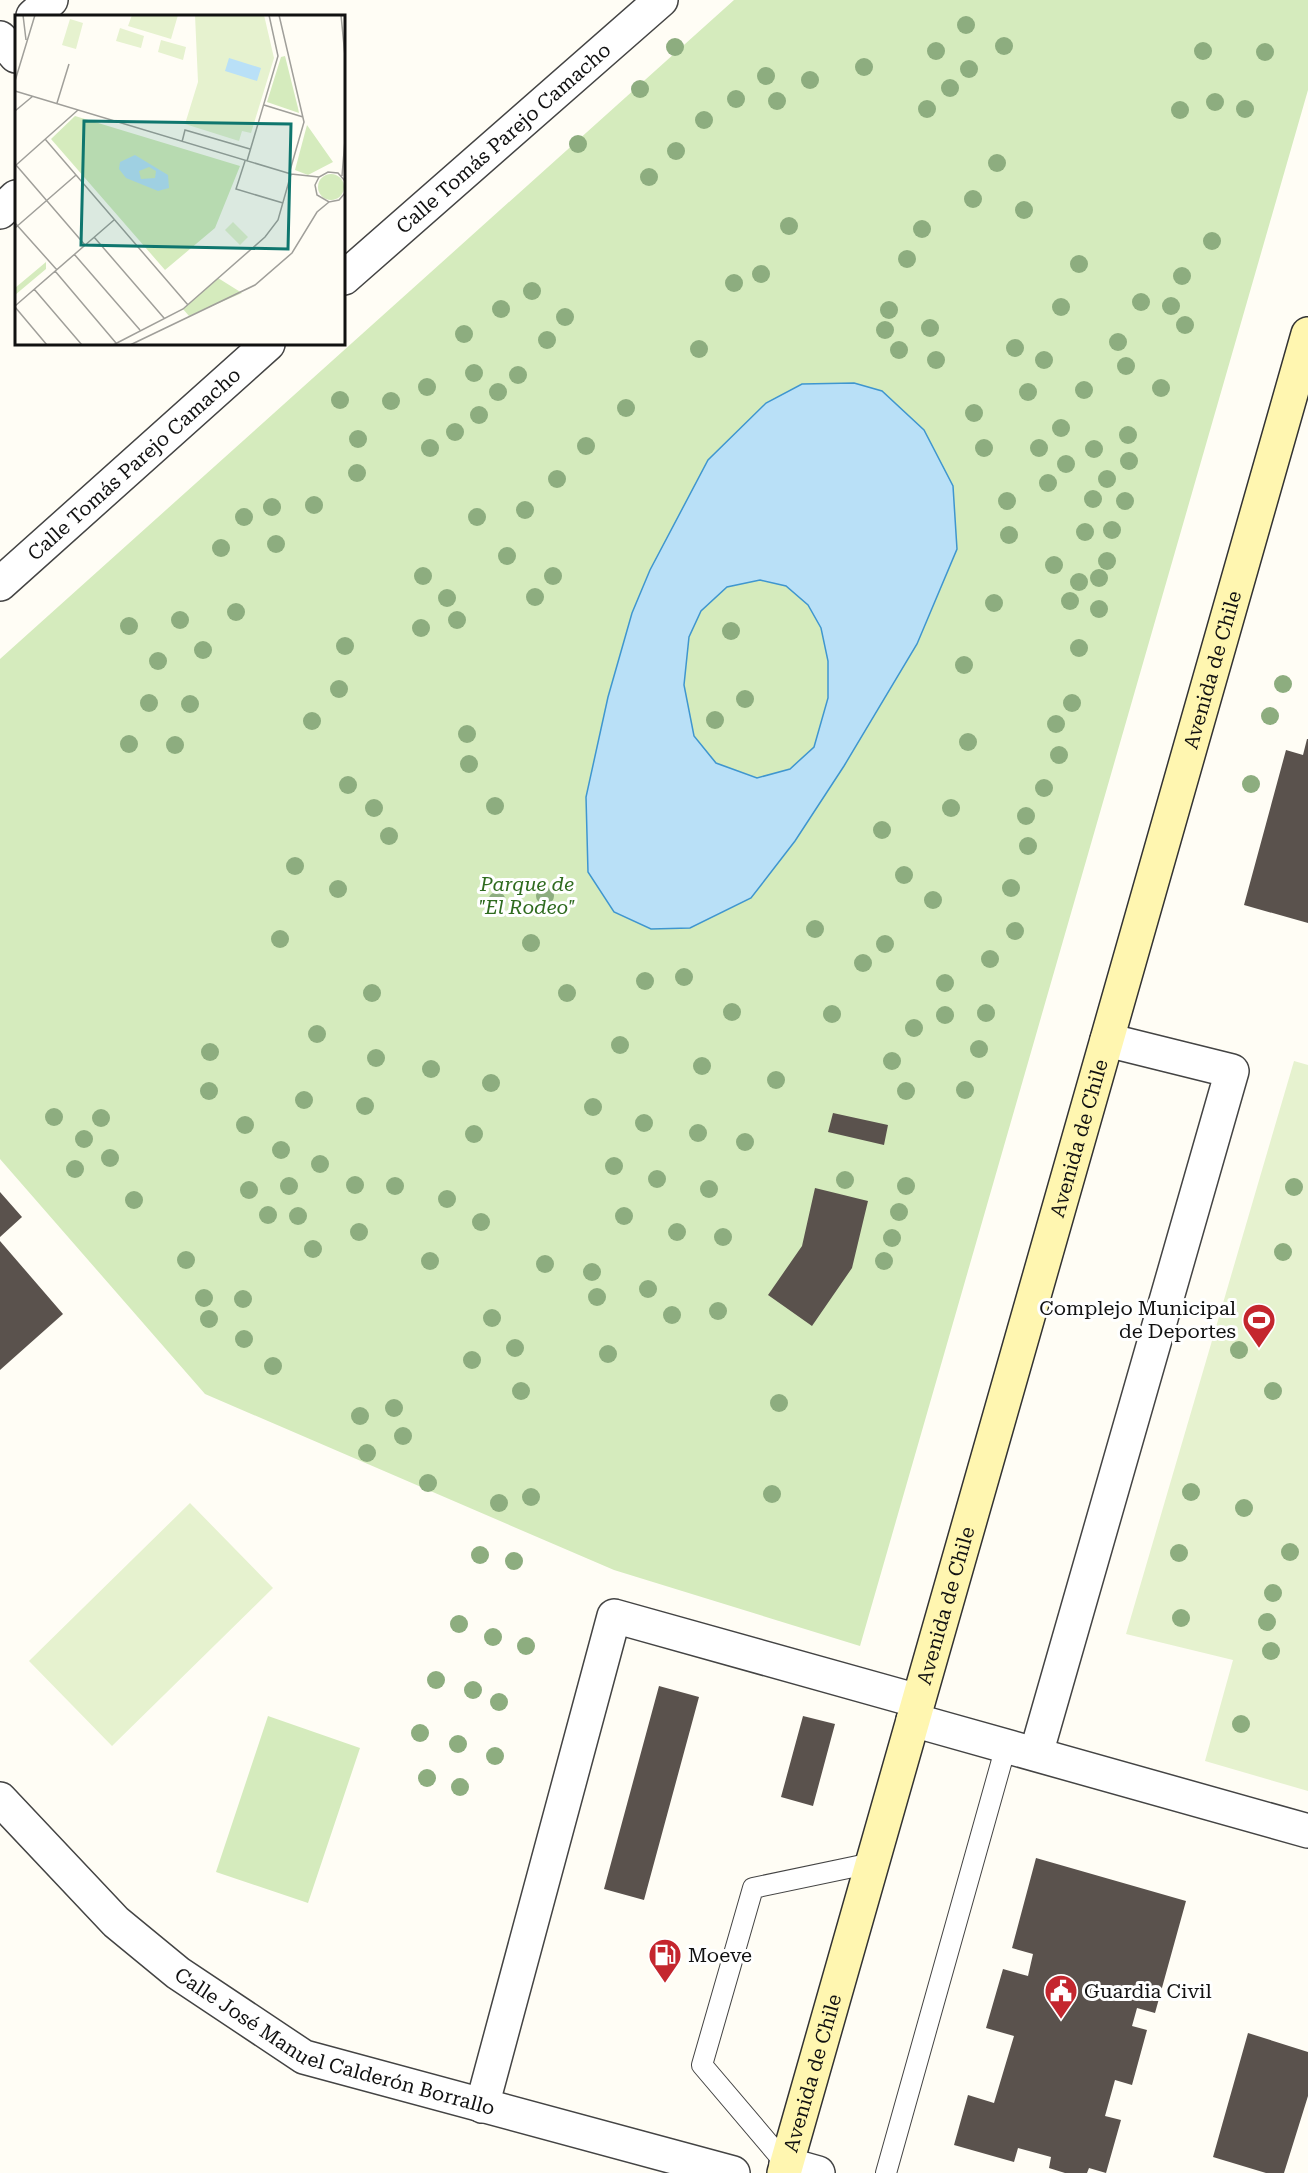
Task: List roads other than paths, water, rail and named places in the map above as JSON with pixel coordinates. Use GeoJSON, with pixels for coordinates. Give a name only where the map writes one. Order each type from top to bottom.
{"type":"FeatureCollection","features":[{"type":"Feature","properties":{"kind":"street"},"geometry":{"type":"LineString","coordinates":[[34,15],[51,0]]}},
{"type":"Feature","properties":{"kind":"street","name":"Calle Tomás Parejo Camacho"},"geometry":{"type":"LineString","coordinates":[[345,277],[661,0]]}},
{"type":"Feature","properties":{"kind":"street"},"geometry":{"type":"LineString","coordinates":[[0,212],[15,198]]}},
{"type":"Feature","properties":{"kind":"street","name":"Avenida de Chile"},"geometry":{"type":"LineString","coordinates":[[785,2168],[1308,334]]}},
{"type":"Feature","properties":{"kind":"street","name":"Calle Tomás Parejo Camacho"},"geometry":{"type":"LineString","coordinates":[[0,584],[267,345]]}},
{"type":"Feature","properties":{"kind":"street","name":"Avenida de Chile"},"geometry":{"type":"LineString","coordinates":[[1021,1750],[1232,1071],[1107,1040]]}},
{"type":"Feature","properties":{"kind":"street"},"geometry":{"type":"LineString","coordinates":[[482,2106],[614,1616],[916,1711],[1021,1750],[1308,1831]]}},
{"type":"Feature","properties":{"kind":"street","name":"Calle José Manuel Calderón Borrallo"},"geometry":{"type":"LineString","coordinates":[[0,1799],[116,1922],[178,1973],[304,2057],[733,2173]]}},
{"type":"Feature","properties":{"kind":"street"},"geometry":{"type":"LineString","coordinates":[[785,2168],[818,2173]]}},
{"type":"Feature","properties":{"kind":"lane"},"geometry":{"type":"LineString","coordinates":[[886,2173],[1021,1750]]}},
{"type":"Feature","properties":{"kind":"lane"},"geometry":{"type":"LineString","coordinates":[[785,2168],[702,2065],[705,2054],[753,1888],[872,1863]]}},
{"type":"Feature","properties":{"kind":"water"},"geometry":{"type":"Polygon","coordinates":[[[854,383],[882,391],[924,430],[953,486],[957,549],[917,644],[844,766],[795,841],[751,898],[690,928],[651,929],[614,912],[588,872],[586,797],[608,697],[632,613],[650,570],[708,460],[766,403],[802,384],[854,383]],[[760,580],[727,587],[701,611],[689,637],[684,685],[694,736],[716,763],[757,778],[790,769],[814,747],[828,698],[828,661],[821,628],[808,605],[786,586],[760,580]]]}},
{"type":"Feature","properties":{"kind":"place","name":"Complejo Municipal de Deportes"},"geometry":{"type":"Point","coordinates":[1259,1349]}},
{"type":"Feature","properties":{"kind":"place","name":"Moeve"},"geometry":{"type":"Point","coordinates":[665,1984]}},
{"type":"Feature","properties":{"kind":"place","name":"Guardia Civil"},"geometry":{"type":"Point","coordinates":[1061,2020]}},
{"type":"Feature","properties":{"kind":"park label","name":"Parque de \"El Rodeo\""},"geometry":{"type":"Point","coordinates":[527,896]}}]}
